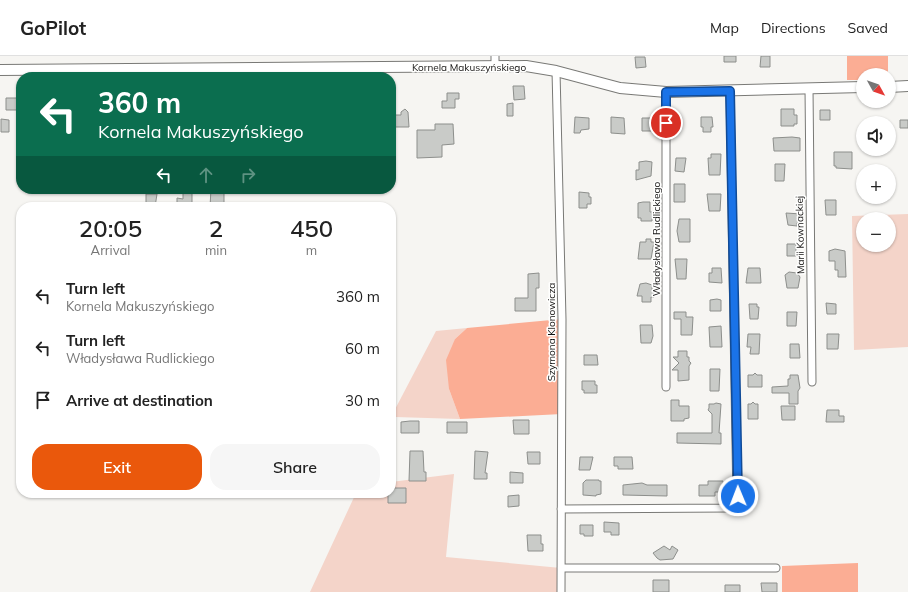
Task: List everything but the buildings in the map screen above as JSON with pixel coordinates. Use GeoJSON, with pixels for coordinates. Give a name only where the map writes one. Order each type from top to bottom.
{"type":"FeatureCollection","features":[{"type":"Feature","properties":{"kind":"street","name":"Kornela Makuszyńskiego"},"geometry":{"type":"LineString","coordinates":[[0,70],[495,61],[556,71],[620,88],[666,92],[856,87]]}},
{"type":"Feature","properties":{"kind":"street","name":"Szymona Klonowicza"},"geometry":{"type":"LineString","coordinates":[[556,71],[562,319],[561,592]]}},
{"type":"Feature","properties":{"kind":"street"},"geometry":{"type":"LineString","coordinates":[[896,86],[908,86]]}},
{"type":"Feature","properties":{"kind":"street","name":"Marii Kownackiej"},"geometry":{"type":"LineString","coordinates":[[808,88],[812,382]]}},
{"type":"Feature","properties":{"kind":"street"},"geometry":{"type":"LineString","coordinates":[[561,508],[730,508],[734,507],[737,503],[730,91]]}},
{"type":"Feature","properties":{"kind":"street","name":"Władysława Rudlickiego"},"geometry":{"type":"LineString","coordinates":[[666,92],[666,387]]}},
{"type":"Feature","properties":{"kind":"street"},"geometry":{"type":"LineString","coordinates":[[561,568],[776,568]]}},
{"type":"Feature","properties":{"kind":"shaded area"},"geometry":{"type":"Polygon","coordinates":[[[847,56],[888,56],[888,68],[856,68],[856,80],[847,80],[847,56]]]}},
{"type":"Feature","properties":{"kind":"shaded area"},"geometry":{"type":"Polygon","coordinates":[[[896,214],[908,214],[908,347],[854,350],[852,216],[856,216],[856,252],[896,252],[896,214]]]}},
{"type":"Feature","properties":{"kind":"shaded area"},"geometry":{"type":"Polygon","coordinates":[[[562,319],[562,414],[460,419],[449,389],[446,360],[455,339],[467,328],[562,319]]]}},
{"type":"Feature","properties":{"kind":"shaded area"},"geometry":{"type":"Polygon","coordinates":[[[467,328],[455,339],[449,389],[460,419],[396,417],[396,407],[436,331],[467,328]]]}},
{"type":"Feature","properties":{"kind":"shaded area"},"geometry":{"type":"Polygon","coordinates":[[[454,474],[446,557],[561,568],[561,592],[310,592],[354,498],[396,498],[396,481],[454,474]]]}},
{"type":"Feature","properties":{"kind":"shaded area"},"geometry":{"type":"Polygon","coordinates":[[[858,563],[858,592],[782,592],[782,566],[858,563]]]}},
{"type":"Feature","properties":{"kind":"route"},"geometry":{"type":"LineString","coordinates":[[666,123],[666,92],[730,91],[738,496]]}}]}
